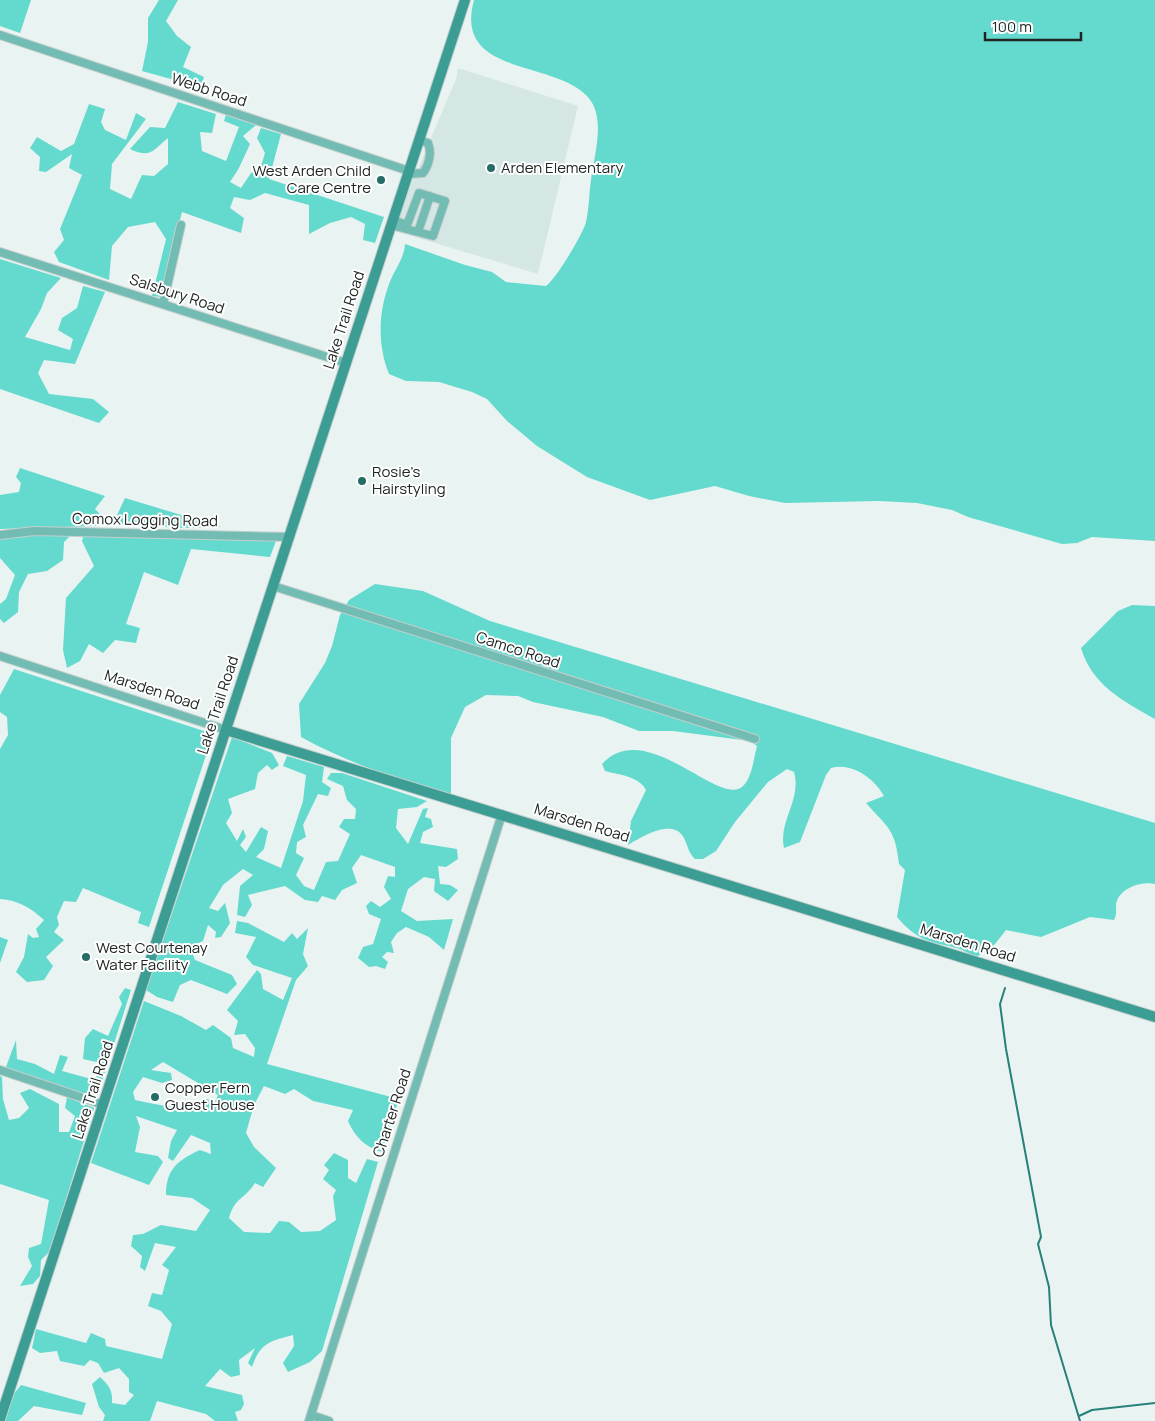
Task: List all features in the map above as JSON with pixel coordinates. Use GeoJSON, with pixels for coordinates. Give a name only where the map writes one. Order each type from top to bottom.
{"type":"FeatureCollection","features":[{"type":"Feature","properties":{"kind":"street","name":"Lake Trail Road"},"geometry":{"type":"LineString","coordinates":[[0,1419],[465,0]]}},
{"type":"Feature","properties":{"kind":"street","name":"Webb Road"},"geometry":{"type":"LineString","coordinates":[[0,35],[408,172]]}},
{"type":"Feature","properties":{"kind":"street"},"geometry":{"type":"LineString","coordinates":[[408,172],[423,173],[428,166],[430,148],[428,143],[419,140]]}},
{"type":"Feature","properties":{"kind":"street"},"geometry":{"type":"LineString","coordinates":[[419,193],[445,201],[433,236],[392,222],[408,225],[419,193]]}},
{"type":"Feature","properties":{"kind":"street"},"geometry":{"type":"LineString","coordinates":[[418,232],[430,196]]}},
{"type":"Feature","properties":{"kind":"street"},"geometry":{"type":"LineString","coordinates":[[163,304],[181,225]]}},
{"type":"Feature","properties":{"kind":"street","name":"Salsbury Road"},"geometry":{"type":"LineString","coordinates":[[0,252],[346,363]]}},
{"type":"Feature","properties":{"kind":"street","name":"Comox Logging Road"},"geometry":{"type":"LineString","coordinates":[[0,535],[34,531],[290,537]]}},
{"type":"Feature","properties":{"kind":"street","name":"Camco Road"},"geometry":{"type":"LineString","coordinates":[[272,586],[755,739]]}},
{"type":"Feature","properties":{"kind":"street","name":"Marsden Road"},"geometry":{"type":"LineString","coordinates":[[0,656],[226,730],[1155,1017]]}},
{"type":"Feature","properties":{"kind":"street","name":"Charter Road"},"geometry":{"type":"LineString","coordinates":[[310,1418],[502,814]]}},
{"type":"Feature","properties":{"kind":"street"},"geometry":{"type":"LineString","coordinates":[[0,1070],[104,1105]]}},
{"type":"Feature","properties":{"kind":"street"},"geometry":{"type":"LineString","coordinates":[[310,1418],[329,1421]]}},
{"type":"Feature","properties":{"kind":"shaded area"},"geometry":{"type":"Polygon","coordinates":[[[0,0],[31,0],[20,33],[0,26],[0,0]]]}},
{"type":"Feature","properties":{"kind":"shaded area"},"geometry":{"type":"Polygon","coordinates":[[[159,0],[178,0],[166,21],[177,36],[191,47],[183,67],[204,77],[202,83],[196,86],[142,71],[148,42],[148,18],[159,0]]]}},
{"type":"Feature","properties":{"kind":"shaded area"},"geometry":{"type":"Polygon","coordinates":[[[474,0],[1155,0],[1155,541],[1092,537],[1077,543],[1062,544],[968,517],[952,510],[917,503],[879,501],[785,503],[749,496],[715,486],[650,500],[587,477],[537,446],[507,421],[487,399],[472,392],[439,382],[406,381],[389,374],[381,342],[382,309],[388,287],[403,255],[405,244],[465,265],[492,272],[506,282],[546,286],[569,256],[586,222],[598,136],[598,125],[593,105],[587,96],[572,85],[552,76],[510,63],[492,54],[478,42],[471,24],[474,0]]]}},
{"type":"Feature","properties":{"kind":"shaded area","name":"Arden Elementary"},"geometry":{"type":"Polygon","coordinates":[[[458,68],[578,106],[538,274],[392,230],[456,79],[458,68]]]}},
{"type":"Feature","properties":{"kind":"shaded area"},"geometry":{"type":"Polygon","coordinates":[[[178,102],[216,114],[212,133],[200,132],[202,151],[226,161],[239,127],[224,121],[226,114],[256,125],[243,136],[250,144],[230,182],[241,188],[251,173],[261,166],[265,153],[257,138],[261,128],[281,134],[269,179],[384,217],[375,243],[363,240],[365,224],[351,217],[330,223],[309,234],[309,205],[265,193],[250,200],[234,197],[230,208],[244,218],[241,233],[182,212],[161,297],[152,296],[166,239],[155,222],[128,227],[112,246],[109,280],[59,262],[54,252],[64,240],[60,229],[82,175],[69,168],[72,154],[46,172],[39,171],[40,157],[30,148],[37,137],[61,151],[74,144],[89,104],[105,109],[101,122],[105,130],[126,140],[136,113],[146,119],[112,164],[110,189],[131,199],[142,175],[154,176],[168,164],[168,138],[151,152],[143,153],[130,149],[150,127],[165,128],[178,102]]]}},
{"type":"Feature","properties":{"kind":"shaded area"},"geometry":{"type":"Polygon","coordinates":[[[0,259],[61,278],[47,293],[41,309],[25,337],[70,350],[73,339],[58,330],[62,318],[77,308],[83,286],[105,292],[75,364],[44,360],[38,373],[49,394],[93,399],[109,412],[99,423],[0,389],[0,259]]]}},
{"type":"Feature","properties":{"kind":"shaded area"},"geometry":{"type":"Polygon","coordinates":[[[20,468],[105,496],[95,509],[104,518],[96,526],[0,529],[0,495],[19,492],[21,483],[16,477],[20,468]]]}},
{"type":"Feature","properties":{"kind":"shaded area"},"geometry":{"type":"Polygon","coordinates":[[[125,498],[221,527],[182,528],[113,524],[125,498]]]}},
{"type":"Feature","properties":{"kind":"shaded area"},"geometry":{"type":"Polygon","coordinates":[[[73,533],[64,542],[63,560],[47,571],[28,574],[19,592],[18,612],[4,623],[0,619],[0,604],[6,599],[15,575],[0,558],[0,536],[73,533]]]}},
{"type":"Feature","properties":{"kind":"shaded area"},"geometry":{"type":"Polygon","coordinates":[[[84,533],[276,541],[270,557],[191,549],[178,585],[144,572],[126,624],[140,628],[136,643],[115,640],[103,653],[89,644],[80,661],[67,668],[63,650],[66,598],[94,566],[82,541],[84,533]]]}},
{"type":"Feature","properties":{"kind":"shaded area"},"geometry":{"type":"Polygon","coordinates":[[[375,584],[423,591],[490,621],[1155,823],[1155,884],[1137,885],[1121,894],[1116,905],[1114,920],[1090,917],[1041,937],[1006,930],[995,944],[975,958],[959,949],[922,938],[908,929],[897,917],[905,870],[899,864],[895,843],[890,830],[866,803],[884,796],[874,783],[854,769],[847,767],[831,768],[826,775],[800,842],[784,848],[784,829],[793,801],[796,782],[794,772],[787,769],[768,782],[735,822],[716,851],[703,859],[695,859],[689,851],[684,838],[679,832],[672,829],[657,831],[628,845],[631,821],[646,790],[643,785],[634,779],[605,771],[602,764],[620,752],[639,750],[660,756],[717,786],[732,790],[743,786],[751,773],[757,746],[750,741],[673,731],[639,731],[603,717],[533,702],[518,696],[486,695],[465,707],[451,738],[451,796],[374,770],[337,755],[301,737],[299,704],[325,663],[332,646],[340,615],[349,600],[375,584]]]}},
{"type":"Feature","properties":{"kind":"shaded area"},"geometry":{"type":"Polygon","coordinates":[[[1132,605],[1155,606],[1155,719],[1131,706],[1110,691],[1093,672],[1081,648],[1118,611],[1132,605]]]}},
{"type":"Feature","properties":{"kind":"shaded area"},"geometry":{"type":"Polygon","coordinates":[[[14,669],[213,734],[149,927],[138,923],[141,912],[83,888],[76,902],[64,901],[57,917],[59,925],[54,932],[64,940],[46,957],[53,966],[44,980],[27,982],[16,972],[24,957],[28,934],[33,938],[39,937],[36,929],[44,920],[24,905],[0,899],[0,749],[8,735],[7,717],[0,712],[0,695],[14,669]]]}},
{"type":"Feature","properties":{"kind":"shaded area"},"geometry":{"type":"Polygon","coordinates":[[[232,737],[272,753],[279,765],[272,770],[267,765],[258,773],[255,789],[228,799],[232,813],[226,823],[237,841],[243,829],[246,837],[240,845],[246,852],[261,827],[268,831],[264,849],[256,857],[281,868],[303,801],[306,775],[283,766],[287,756],[324,767],[322,782],[331,788],[328,796],[318,794],[303,825],[306,837],[297,842],[296,853],[304,858],[296,875],[304,886],[314,890],[326,862],[338,861],[350,834],[339,827],[344,819],[355,819],[356,809],[347,800],[343,786],[327,779],[331,773],[342,773],[427,801],[417,807],[398,809],[396,828],[408,844],[423,809],[428,808],[425,817],[431,819],[433,827],[423,832],[420,843],[457,849],[458,859],[446,867],[438,866],[440,884],[450,885],[458,890],[448,901],[434,891],[435,879],[424,877],[408,889],[401,911],[417,921],[453,919],[444,950],[429,937],[406,927],[397,933],[391,942],[394,953],[387,952],[382,957],[388,962],[385,969],[376,966],[369,967],[358,958],[363,947],[373,944],[381,919],[369,914],[366,906],[371,901],[380,907],[391,899],[384,887],[388,876],[395,877],[395,867],[361,855],[352,868],[357,883],[342,890],[335,900],[322,896],[318,902],[305,900],[285,886],[248,895],[252,905],[245,917],[237,915],[240,886],[253,875],[243,869],[223,885],[209,908],[218,911],[225,903],[230,923],[221,937],[215,938],[216,932],[208,925],[203,941],[190,947],[195,960],[232,975],[237,984],[227,994],[191,980],[180,985],[173,1002],[157,997],[146,990],[232,737]]]}},
{"type":"Feature","properties":{"kind":"shaded area"},"geometry":{"type":"Polygon","coordinates":[[[237,921],[248,923],[284,942],[292,933],[297,939],[308,928],[303,954],[308,966],[296,980],[267,1064],[399,1099],[382,1152],[361,1141],[354,1132],[348,1121],[353,1110],[313,1101],[294,1089],[285,1094],[264,1086],[254,1105],[246,1133],[254,1147],[276,1168],[263,1187],[255,1183],[231,1211],[229,1218],[244,1232],[270,1233],[279,1221],[289,1222],[301,1232],[320,1231],[336,1220],[333,1196],[336,1190],[323,1179],[329,1170],[324,1165],[334,1153],[348,1160],[348,1178],[356,1183],[367,1159],[378,1162],[322,1351],[310,1362],[288,1372],[283,1363],[294,1346],[293,1335],[267,1344],[262,1348],[252,1367],[248,1363],[255,1348],[239,1360],[240,1375],[231,1377],[220,1369],[205,1386],[242,1395],[244,1404],[241,1410],[235,1412],[238,1421],[215,1421],[206,1414],[157,1401],[150,1421],[103,1421],[105,1415],[99,1407],[92,1384],[100,1377],[110,1388],[112,1403],[125,1405],[134,1395],[129,1392],[129,1379],[119,1368],[104,1373],[98,1363],[90,1360],[84,1366],[60,1361],[57,1351],[40,1353],[32,1348],[36,1329],[86,1343],[91,1333],[105,1339],[106,1346],[162,1359],[172,1324],[161,1311],[148,1306],[152,1293],[162,1295],[169,1270],[162,1265],[176,1247],[155,1243],[145,1271],[140,1267],[142,1256],[131,1246],[133,1235],[143,1234],[161,1225],[196,1231],[210,1210],[192,1198],[166,1195],[168,1178],[175,1166],[185,1158],[200,1150],[211,1154],[210,1143],[191,1135],[173,1161],[168,1158],[171,1141],[177,1130],[136,1116],[140,1127],[135,1152],[158,1156],[163,1162],[149,1185],[91,1163],[144,1001],[181,1016],[206,1030],[213,1025],[231,1038],[233,1048],[254,1057],[255,1048],[245,1034],[234,1035],[238,1021],[227,1010],[257,970],[261,974],[263,989],[283,1000],[292,978],[253,965],[246,957],[256,937],[235,933],[237,921]],[[163,1062],[151,1070],[171,1073],[172,1080],[162,1083],[143,1077],[133,1092],[135,1100],[172,1106],[191,1105],[207,1099],[215,1102],[218,1095],[163,1062]]]}},
{"type":"Feature","properties":{"kind":"shaded area"},"geometry":{"type":"Polygon","coordinates":[[[0,937],[8,940],[0,963],[0,937]]]}},
{"type":"Feature","properties":{"kind":"shaded area"},"geometry":{"type":"Polygon","coordinates":[[[125,988],[131,990],[100,1088],[85,1096],[6,1067],[16,1040],[17,1059],[35,1064],[54,1074],[60,1055],[68,1057],[62,1071],[95,1080],[101,1063],[83,1059],[85,1038],[93,1029],[108,1036],[122,1004],[119,997],[125,988]]]}},
{"type":"Feature","properties":{"kind":"shaded area"},"geometry":{"type":"Polygon","coordinates":[[[0,1076],[2,1077],[3,1099],[9,1120],[19,1118],[29,1108],[20,1093],[30,1089],[59,1104],[59,1132],[69,1132],[75,1116],[65,1108],[67,1097],[94,1108],[50,1251],[41,1260],[40,1276],[33,1284],[20,1286],[32,1266],[28,1257],[29,1248],[41,1244],[49,1200],[0,1184],[0,1076]]]}},
{"type":"Feature","properties":{"kind":"shaded area"},"geometry":{"type":"Polygon","coordinates":[[[21,1385],[86,1403],[82,1415],[34,1406],[18,1421],[4,1421],[13,1395],[21,1385]]]}},
{"type":"Feature","properties":{"kind":"waterway"},"geometry":{"type":"LineString","coordinates":[[1005,988],[1000,1004],[1006,1049],[1041,1237],[1038,1244],[1049,1287],[1051,1325],[1080,1421]]}},
{"type":"Feature","properties":{"kind":"waterway"},"geometry":{"type":"LineString","coordinates":[[1079,1416],[1092,1410],[1155,1403]]}},
{"type":"Feature","properties":{"kind":"place","name":"Arden Elementary"},"geometry":{"type":"Point","coordinates":[491,168]}},
{"type":"Feature","properties":{"kind":"place","name":"West Arden Child Care Centre"},"geometry":{"type":"Point","coordinates":[381,180]}},
{"type":"Feature","properties":{"kind":"place","name":"Rosie's Hairstyling"},"geometry":{"type":"Point","coordinates":[362,481]}},
{"type":"Feature","properties":{"kind":"place","name":"West Courtenay Water Facility"},"geometry":{"type":"Point","coordinates":[86,957]}},
{"type":"Feature","properties":{"kind":"place","name":"Copper Fern Guest House"},"geometry":{"type":"Point","coordinates":[155,1097]}}]}
